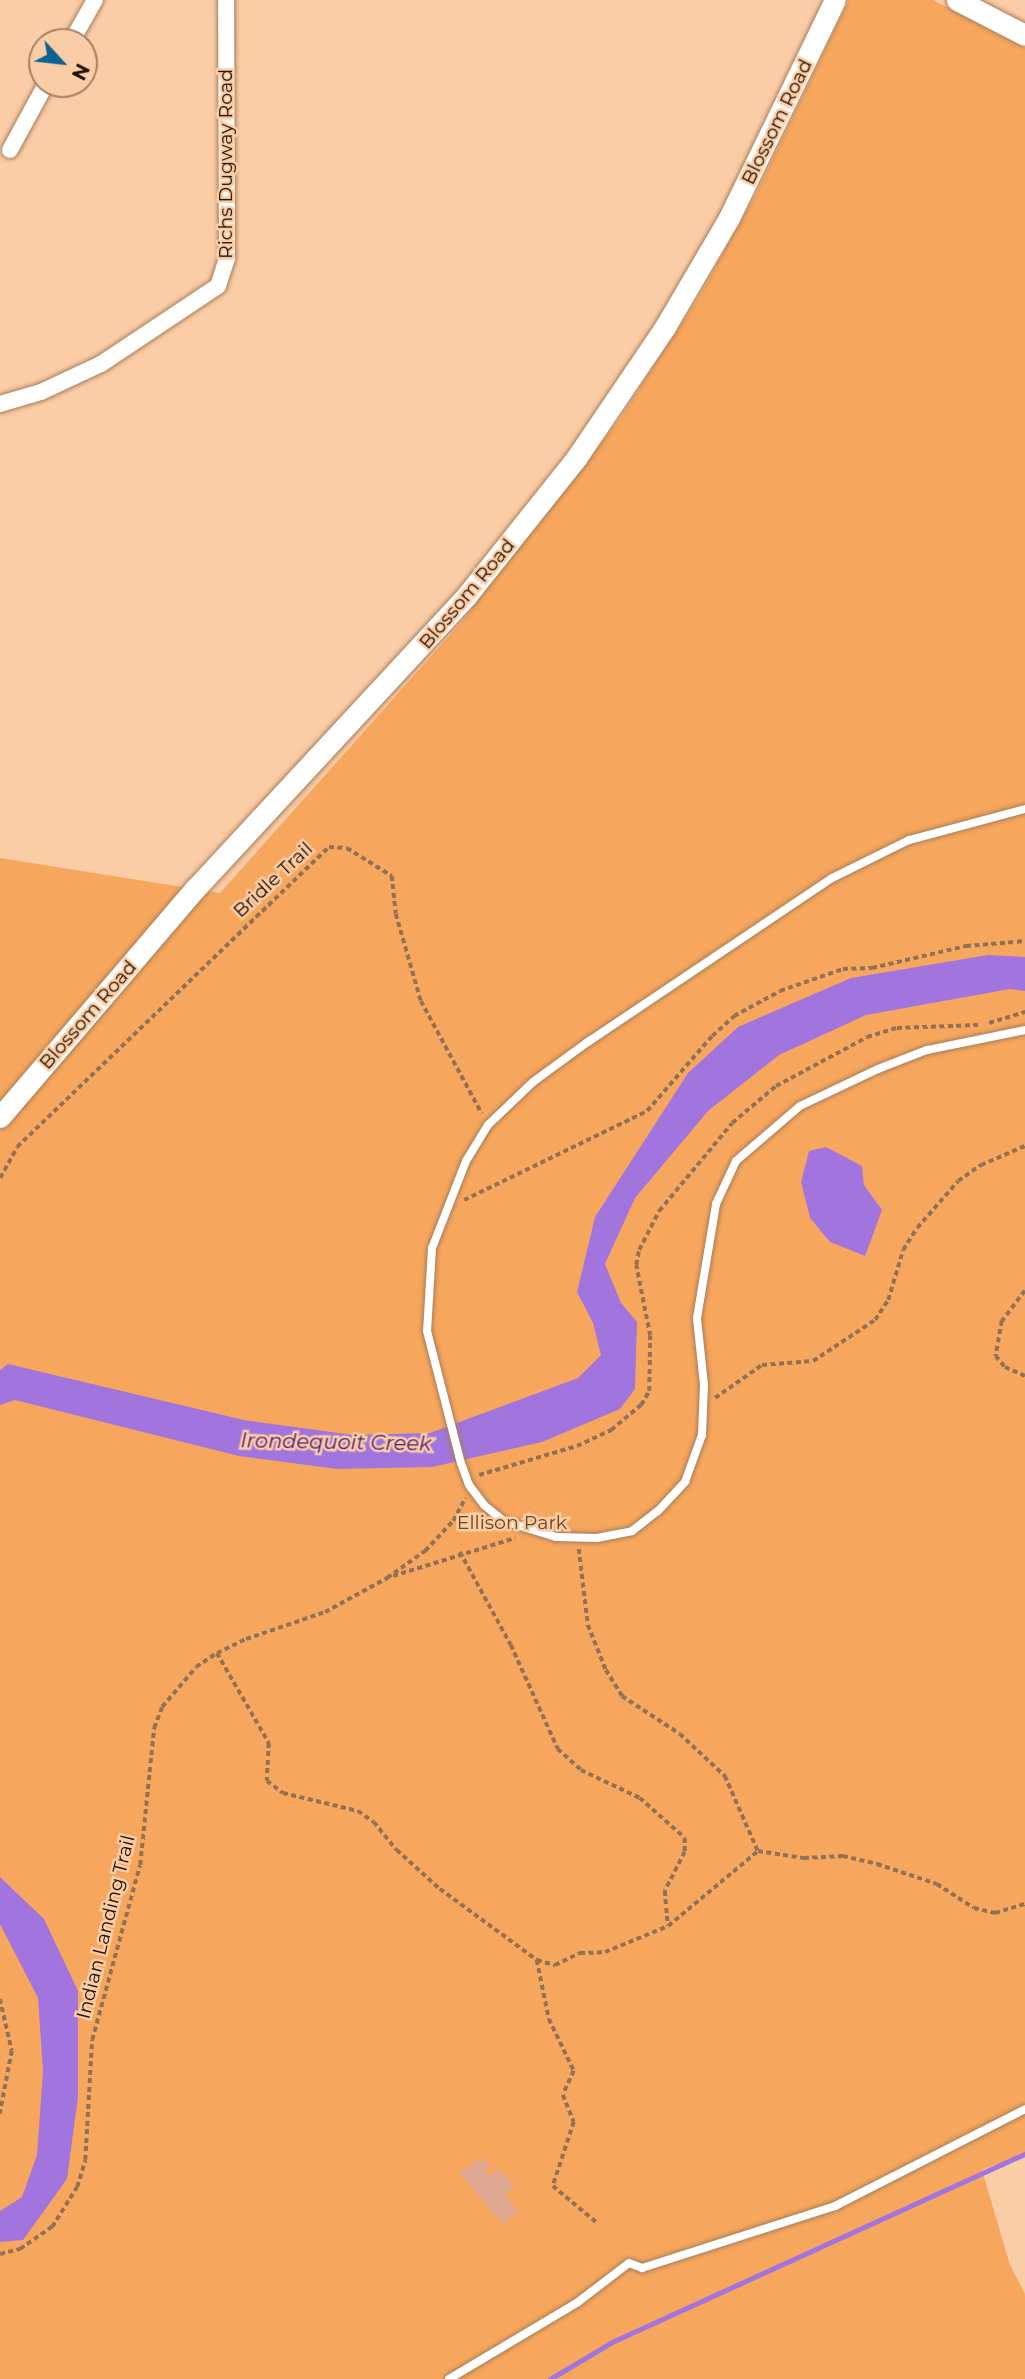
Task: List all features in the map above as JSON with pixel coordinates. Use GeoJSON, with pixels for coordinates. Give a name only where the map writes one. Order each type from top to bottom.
{"type":"FeatureCollection","features":[{"type":"Feature","properties":{"kind":"street"},"geometry":{"type":"LineString","coordinates":[[79,28],[95,0]]}},
{"type":"Feature","properties":{"kind":"street","name":"Richs Dugway Road"},"geometry":{"type":"LineString","coordinates":[[0,404],[41,392],[101,364],[218,286],[226,258],[226,0]]}},
{"type":"Feature","properties":{"kind":"street","name":"Blossom Road"},"geometry":{"type":"LineString","coordinates":[[0,1117],[195,889],[467,596],[577,457],[665,327],[729,218],[835,0]]}},
{"type":"Feature","properties":{"kind":"street"},"geometry":{"type":"LineString","coordinates":[[957,0],[1025,35]]}},
{"type":"Feature","properties":{"kind":"street"},"geometry":{"type":"LineString","coordinates":[[10,150],[38,98]]}},
{"type":"Feature","properties":{"kind":"lane"},"geometry":{"type":"LineString","coordinates":[[1025,809],[909,840],[832,878],[589,1041],[533,1082],[488,1125],[445,1210],[432,1248],[427,1331],[469,1485],[505,1521],[529,1532],[576,1537],[632,1531],[659,1511],[685,1482],[696,1460],[704,1405],[697,1318],[716,1204],[736,1160],[800,1106],[878,1069],[928,1050],[1025,1030]]}},
{"type":"Feature","properties":{"kind":"lane"},"geometry":{"type":"LineString","coordinates":[[449,2379],[569,2308],[629,2263],[642,2268],[823,2210],[1025,2109]]}},
{"type":"Feature","properties":{"kind":"path","name":"Bridle Trail"},"geometry":{"type":"LineString","coordinates":[[0,1178],[17,1147],[330,847],[347,848],[392,876],[396,914],[421,1001],[488,1125]]}},
{"type":"Feature","properties":{"kind":"path"},"geometry":{"type":"LineString","coordinates":[[445,1210],[647,1111],[719,1030],[780,991],[843,969],[872,968],[966,946],[1025,941]]}},
{"type":"Feature","properties":{"kind":"path"},"geometry":{"type":"LineString","coordinates":[[704,1405],[762,1365],[813,1361],[875,1320],[888,1300],[903,1250],[917,1228],[958,1181],[981,1165],[1025,1146]]}},
{"type":"Feature","properties":{"kind":"path"},"geometry":{"type":"LineString","coordinates":[[1025,1291],[1002,1321],[996,1356],[1005,1367],[1025,1376]]}},
{"type":"Feature","properties":{"kind":"path","name":"Indian Landing Trail"},"geometry":{"type":"LineString","coordinates":[[0,2254],[20,2249],[52,2227],[78,2187],[85,2160],[93,2040],[140,1866],[154,1728],[174,1691],[217,1653],[246,1639],[326,1612],[387,1578],[425,1551],[453,1521],[469,1485]]}},
{"type":"Feature","properties":{"kind":"path"},"geometry":{"type":"LineString","coordinates":[[387,1578],[460,1552],[529,1532]]}},
{"type":"Feature","properties":{"kind":"path"},"geometry":{"type":"LineString","coordinates":[[576,1537],[588,1625],[606,1670],[622,1696],[680,1734],[725,1776],[758,1851]]}},
{"type":"Feature","properties":{"kind":"path"},"geometry":{"type":"LineString","coordinates":[[460,1552],[512,1645],[558,1749],[581,1770],[639,1798],[685,1838],[685,1852],[665,1891],[668,1926]]}},
{"type":"Feature","properties":{"kind":"path"},"geometry":{"type":"LineString","coordinates":[[217,1653],[269,1743],[267,1781],[283,1793],[366,1816],[440,1889],[537,1960],[555,1965],[580,1953],[605,1952],[668,1926],[758,1851],[804,1858],[843,1856],[877,1864],[937,1884],[974,1908],[995,1913],[1025,1904]]}},
{"type":"Feature","properties":{"kind":"path"},"geometry":{"type":"LineString","coordinates":[[537,1960],[549,2019],[574,2071],[564,2095],[574,2122],[553,2186],[596,2222]]}},
{"type":"Feature","properties":{"kind":"path"},"geometry":{"type":"LineString","coordinates":[[0,1999],[12,2051],[0,2114]]}},
{"type":"Feature","properties":{"kind":"green space","name":"Ellison Park"},"geometry":{"type":"Polygon","coordinates":[[[849,0],[933,0],[1025,48],[1025,2154],[982,2170],[1010,2265],[1025,2294],[1025,2379],[0,2379],[0,858],[220,893],[459,625],[619,420],[697,300],[756,194],[849,0]]]}},
{"type":"Feature","properties":{"kind":"water","name":"Irondequoit Creek"},"geometry":{"type":"Polygon","coordinates":[[[988,955],[1025,957],[1025,991],[1010,989],[866,1015],[779,1055],[708,1111],[635,1198],[605,1264],[621,1303],[637,1322],[635,1389],[620,1409],[542,1442],[432,1467],[337,1469],[239,1456],[15,1400],[0,1405],[0,1370],[8,1364],[244,1420],[353,1435],[430,1433],[578,1378],[601,1355],[593,1323],[577,1292],[595,1217],[688,1073],[738,1027],[851,978],[988,955]]]}},
{"type":"Feature","properties":{"kind":"water"},"geometry":{"type":"Polygon","coordinates":[[[826,1147],[862,1166],[864,1185],[882,1210],[865,1256],[830,1242],[810,1218],[801,1182],[809,1151],[826,1147]]]}},
{"type":"Feature","properties":{"kind":"water"},"geometry":{"type":"Polygon","coordinates":[[[0,1877],[44,1919],[78,1991],[78,2097],[67,2179],[23,2240],[0,2242],[0,2211],[22,2197],[37,2155],[43,2071],[38,1998],[0,1924],[0,1877]]]}},
{"type":"Feature","properties":{"kind":"building"},"geometry":{"type":"Polygon","coordinates":[[[481,2157],[490,2167],[485,2171],[489,2176],[498,2168],[515,2187],[505,2196],[518,2211],[503,2224],[460,2174],[481,2157]]]}},
{"type":"Feature","properties":{"kind":"waterway"},"geometry":{"type":"LineString","coordinates":[[550,2379],[614,2341],[1025,2154]]}}]}
